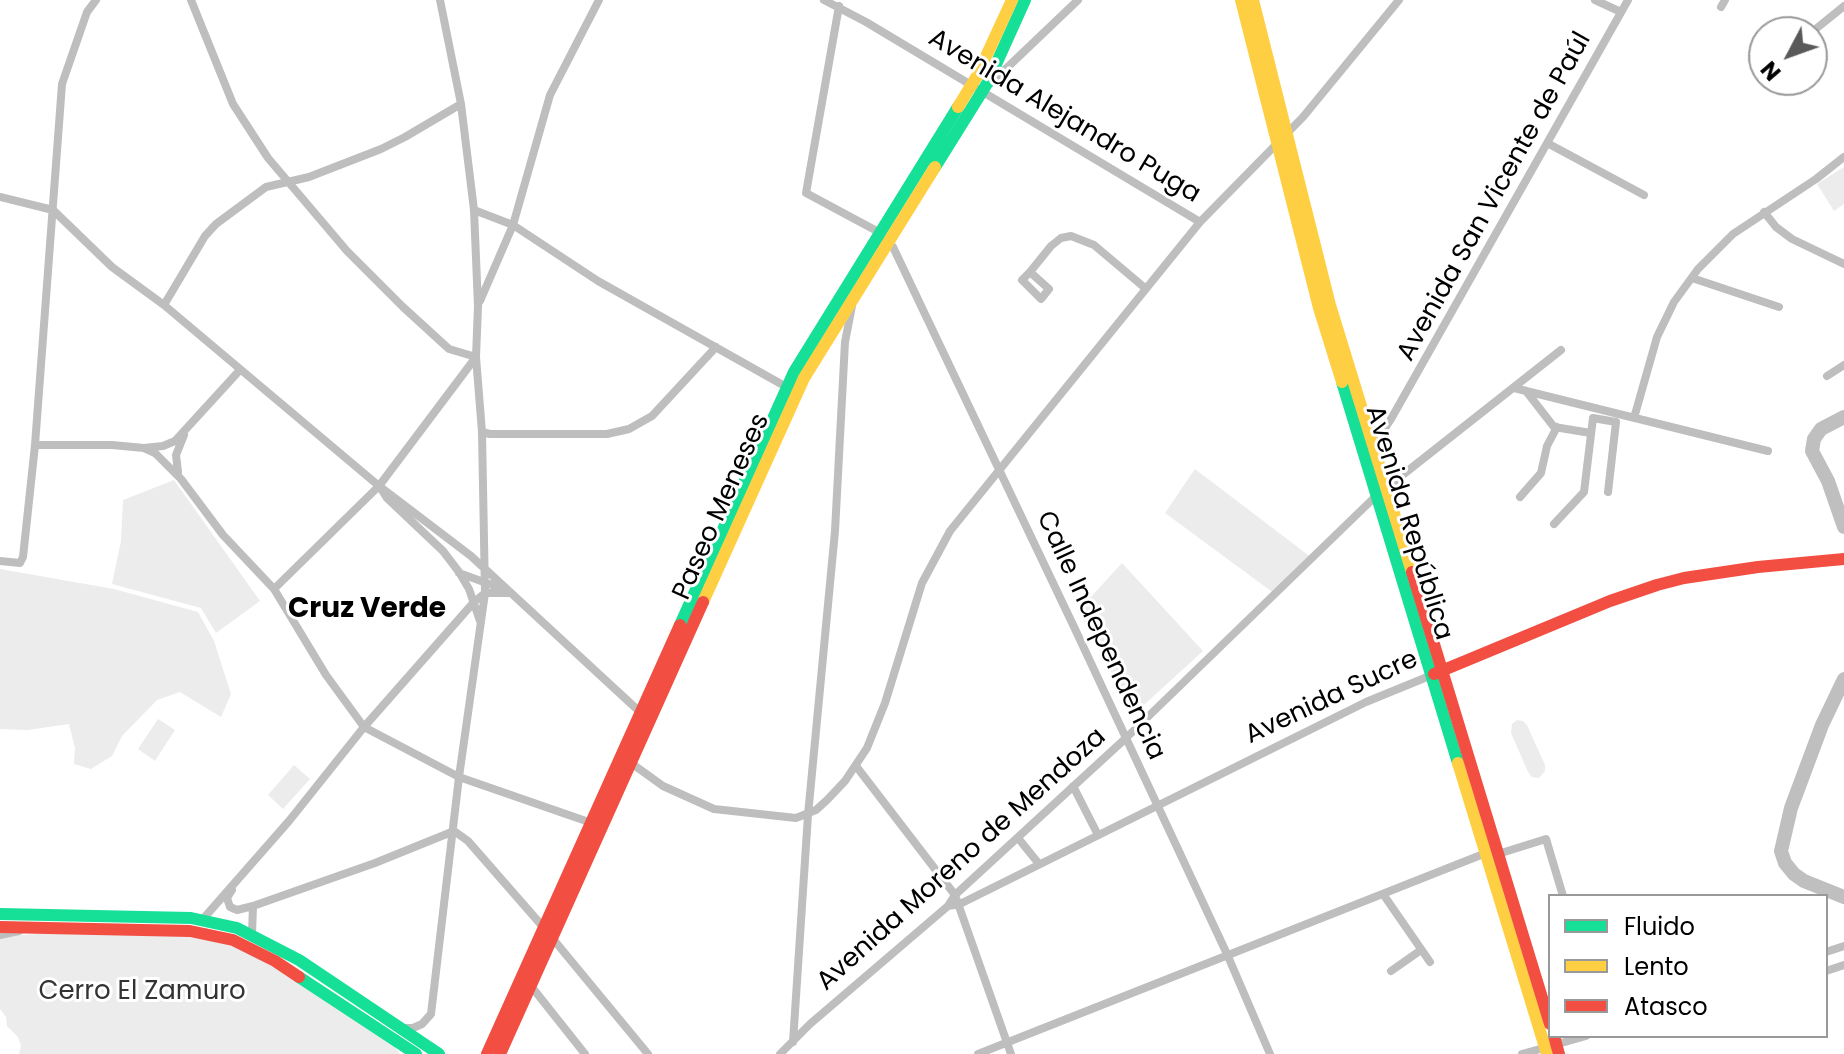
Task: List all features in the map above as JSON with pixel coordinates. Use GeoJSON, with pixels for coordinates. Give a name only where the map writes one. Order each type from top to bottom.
{"type":"FeatureCollection","features":[{"type":"Feature","properties":{"kind":"street"},"geometry":{"type":"LineString","coordinates":[[0,561],[20,563],[23,557],[35,445],[62,84],[87,12],[96,0]]}},
{"type":"Feature","properties":{"kind":"street"},"geometry":{"type":"LineString","coordinates":[[191,0],[233,104],[268,158],[347,251],[403,307],[449,349],[476,357]]}},
{"type":"Feature","properties":{"kind":"street"},"geometry":{"type":"LineString","coordinates":[[402,1028],[422,1024],[431,1014],[485,593],[474,210],[461,104],[440,0]]}},
{"type":"Feature","properties":{"kind":"street"},"geometry":{"type":"LineString","coordinates":[[478,306],[513,225],[550,95],[599,0]]}},
{"type":"Feature","properties":{"kind":"street","name":"Avenida Alejandro Puga"},"geometry":{"type":"LineString","coordinates":[[824,0],[839,6],[1200,222]]}},
{"type":"Feature","properties":{"kind":"street","name":"Paseo Meneses"},"geometry":{"type":"LineString","coordinates":[[976,89],[1012,0]]}},
{"type":"Feature","properties":{"kind":"street","name":"Paseo Meneses"},"geometry":{"type":"LineString","coordinates":[[487,1054],[589,825],[792,390],[853,300],[885,239],[976,89],[1025,0]]}},
{"type":"Feature","properties":{"kind":"street"},"geometry":{"type":"LineString","coordinates":[[976,89],[1078,0]]}},
{"type":"Feature","properties":{"kind":"street","name":"Avenida República"},"geometry":{"type":"LineString","coordinates":[[1241,0],[1330,305],[1366,442],[1548,1034]]}},
{"type":"Feature","properties":{"kind":"street","name":"Avenida República"},"geometry":{"type":"LineString","coordinates":[[1253,0],[1283,139]]}},
{"type":"Feature","properties":{"kind":"street"},"geometry":{"type":"LineString","coordinates":[[631,763],[663,786],[714,809],[796,818],[808,815],[827,800],[856,766],[877,725],[922,583],[932,559],[950,531],[1200,222],[1283,139],[1399,0]]}},
{"type":"Feature","properties":{"kind":"street"},"geometry":{"type":"LineString","coordinates":[[1595,0],[1621,12]]}},
{"type":"Feature","properties":{"kind":"street","name":"Avenida San Vicente de Paúl"},"geometry":{"type":"LineString","coordinates":[[1366,442],[1383,432],[1391,419],[1628,0]]}},
{"type":"Feature","properties":{"kind":"street"},"geometry":{"type":"LineString","coordinates":[[839,6],[806,193],[885,239]]}},
{"type":"Feature","properties":{"kind":"street"},"geometry":{"type":"LineString","coordinates":[[1828,19],[1844,6]]}},
{"type":"Feature","properties":{"kind":"street"},"geometry":{"type":"LineString","coordinates":[[164,305],[205,236],[216,224],[266,187],[309,177],[381,149],[461,104]]}},
{"type":"Feature","properties":{"kind":"street"},"geometry":{"type":"LineString","coordinates":[[1549,144],[1644,195]]}},
{"type":"Feature","properties":{"kind":"street"},"geometry":{"type":"LineString","coordinates":[[1634,418],[1657,337],[1669,311],[1692,278],[1733,234],[1844,157]]}},
{"type":"Feature","properties":{"kind":"street"},"geometry":{"type":"LineString","coordinates":[[0,197],[53,210],[112,267],[164,305],[379,486],[471,556],[641,713]]}},
{"type":"Feature","properties":{"kind":"street"},"geometry":{"type":"LineString","coordinates":[[474,210],[513,225],[598,281],[792,390]]}},
{"type":"Feature","properties":{"kind":"street"},"geometry":{"type":"LineString","coordinates":[[1764,212],[1776,227],[1792,239],[1844,264]]}},
{"type":"Feature","properties":{"kind":"street"},"geometry":{"type":"LineString","coordinates":[[1030,272],[1061,238],[1071,236],[1094,245],[1145,288]]}},
{"type":"Feature","properties":{"kind":"street","name":"Paseo Meneses"},"geometry":{"type":"LineString","coordinates":[[500,1054],[631,763],[792,390],[804,354],[885,239]]}},
{"type":"Feature","properties":{"kind":"street","name":"Calle Independencia"},"geometry":{"type":"LineString","coordinates":[[885,239],[999,469],[1227,954],[1270,1054]]}},
{"type":"Feature","properties":{"kind":"street"},"geometry":{"type":"LineString","coordinates":[[1692,278],[1779,307]]}},
{"type":"Feature","properties":{"kind":"street"},"geometry":{"type":"LineString","coordinates":[[792,1043],[808,815],[835,531],[845,342],[853,300]]}},
{"type":"Feature","properties":{"kind":"street"},"geometry":{"type":"LineString","coordinates":[[482,432],[607,434],[629,429],[652,416],[716,347]]}},
{"type":"Feature","properties":{"kind":"street","name":"Avenida Moreno de Mendoza"},"geometry":{"type":"LineString","coordinates":[[780,1054],[810,1024],[957,900],[1381,492],[1561,350]]}},
{"type":"Feature","properties":{"kind":"street"},"geometry":{"type":"LineString","coordinates":[[274,589],[379,486],[476,357]]}},
{"type":"Feature","properties":{"kind":"street"},"geometry":{"type":"LineString","coordinates":[[1827,376],[1844,365]]}},
{"type":"Feature","properties":{"kind":"street"},"geometry":{"type":"LineString","coordinates":[[35,445],[163,446],[175,441],[188,429],[239,371]]}},
{"type":"Feature","properties":{"kind":"street"},"geometry":{"type":"LineString","coordinates":[[1514,388],[1768,451]]}},
{"type":"Feature","properties":{"kind":"street"},"geometry":{"type":"LineString","coordinates":[[1526,391],[1554,427],[1591,433]]}},
{"type":"Feature","properties":{"kind":"street"},"geometry":{"type":"LineString","coordinates":[[1554,524],[1584,492],[1593,418],[1616,422],[1608,492]]}},
{"type":"Feature","properties":{"kind":"street"},"geometry":{"type":"LineString","coordinates":[[1520,497],[1541,473],[1547,446],[1557,427]]}},
{"type":"Feature","properties":{"kind":"street"},"geometry":{"type":"LineString","coordinates":[[179,476],[176,455],[188,429]]}},
{"type":"Feature","properties":{"kind":"street"},"geometry":{"type":"LineString","coordinates":[[144,448],[155,453],[179,476],[223,535],[274,589],[326,675],[364,727],[459,777],[586,821],[589,825]]}},
{"type":"Feature","properties":{"kind":"street"},"geometry":{"type":"LineString","coordinates":[[379,486],[387,498],[443,551],[459,572],[481,623]]}},
{"type":"Feature","properties":{"kind":"street"},"geometry":{"type":"LineString","coordinates":[[459,572],[473,569],[471,556]]}},
{"type":"Feature","properties":{"kind":"street","name":"Avenida Sucre"},"geometry":{"type":"LineString","coordinates":[[957,900],[1157,807],[1366,702],[1610,601],[1657,585],[1758,567],[1844,559]]}},
{"type":"Feature","properties":{"kind":"street"},"geometry":{"type":"LineString","coordinates":[[459,572],[511,593]]}},
{"type":"Feature","properties":{"kind":"street"},"geometry":{"type":"LineString","coordinates":[[203,919],[474,602],[485,593],[511,593]]}},
{"type":"Feature","properties":{"kind":"street"},"geometry":{"type":"LineString","coordinates":[[459,619],[474,615],[481,623]]}},
{"type":"Feature","properties":{"kind":"street"},"geometry":{"type":"LineString","coordinates":[[856,766],[957,900],[1011,1054]]}},
{"type":"Feature","properties":{"kind":"street"},"geometry":{"type":"LineString","coordinates":[[1073,786],[1098,835]]}},
{"type":"Feature","properties":{"kind":"street"},"geometry":{"type":"LineString","coordinates":[[237,881],[227,898],[230,907],[237,910],[375,863],[454,831]]}},
{"type":"Feature","properties":{"kind":"street"},"geometry":{"type":"LineString","coordinates":[[454,831],[468,841],[544,928],[648,1054]]}},
{"type":"Feature","properties":{"kind":"street"},"geometry":{"type":"LineString","coordinates":[[1018,838],[1039,864]]}},
{"type":"Feature","properties":{"kind":"street"},"geometry":{"type":"LineString","coordinates":[[978,1054],[1383,894],[1492,854],[1546,839],[1562,894]]}},
{"type":"Feature","properties":{"kind":"street","name":"Avenida República"},"geometry":{"type":"LineString","coordinates":[[1492,854],[1548,1018]]}},
{"type":"Feature","properties":{"kind":"street"},"geometry":{"type":"LineString","coordinates":[[1383,894],[1430,962]]}},
{"type":"Feature","properties":{"kind":"street"},"geometry":{"type":"LineString","coordinates":[[252,934],[253,906]]}},
{"type":"Feature","properties":{"kind":"street"},"geometry":{"type":"LineString","coordinates":[[0,914],[203,919],[252,934],[299,960],[439,1054]]}},
{"type":"Feature","properties":{"kind":"street"},"geometry":{"type":"LineString","coordinates":[[0,927],[190,931],[233,940],[275,961],[416,1054]]}},
{"type":"Feature","properties":{"kind":"street"},"geometry":{"type":"LineString","coordinates":[[0,935],[35,928]]}},
{"type":"Feature","properties":{"kind":"street"},"geometry":{"type":"LineString","coordinates":[[1391,971],[1421,950]]}},
{"type":"Feature","properties":{"kind":"street"},"geometry":{"type":"LineString","coordinates":[[531,986],[585,1054]]}},
{"type":"Feature","properties":{"kind":"street"},"geometry":{"type":"LineString","coordinates":[[1522,1054],[1580,1038]]}},
{"type":"Feature","properties":{"kind":"green space"},"geometry":{"type":"Polygon","coordinates":[[[1844,167],[1844,204],[1834,211],[1817,184],[1844,167]]]}},
{"type":"Feature","properties":{"kind":"green space"},"geometry":{"type":"Polygon","coordinates":[[[1195,469],[1312,558],[1275,594],[1165,513],[1195,469]]]}},
{"type":"Feature","properties":{"kind":"green space"},"geometry":{"type":"Polygon","coordinates":[[[174,480],[260,601],[216,633],[201,608],[112,584],[121,541],[123,500],[174,480]]]}},
{"type":"Feature","properties":{"kind":"green space"},"geometry":{"type":"Polygon","coordinates":[[[1122,563],[1203,651],[1134,714],[1078,611],[1122,563]]]}},
{"type":"Feature","properties":{"kind":"green space"},"geometry":{"type":"Polygon","coordinates":[[[0,569],[114,589],[198,612],[214,641],[231,694],[221,717],[180,692],[157,700],[122,736],[112,756],[91,769],[74,764],[75,748],[69,724],[28,730],[0,729],[0,569]]]}},
{"type":"Feature","properties":{"kind":"green space"},"geometry":{"type":"Polygon","coordinates":[[[158,719],[175,730],[155,761],[138,749],[158,719]]]}},
{"type":"Feature","properties":{"kind":"green space"},"geometry":{"type":"Polygon","coordinates":[[[1517,720],[1527,725],[1545,765],[1545,771],[1539,778],[1532,777],[1528,772],[1511,733],[1512,724],[1517,720]]]}},
{"type":"Feature","properties":{"kind":"green space"},"geometry":{"type":"Polygon","coordinates":[[[294,765],[310,779],[283,809],[268,795],[294,765]]]}},
{"type":"Feature","properties":{"kind":"green space","name":"Cerro El Zamuro"},"geometry":{"type":"Polygon","coordinates":[[[141,929],[237,945],[387,1037],[400,1054],[19,1054],[21,1046],[18,1037],[7,1026],[6,1017],[0,1009],[0,936],[141,929]]]}},
{"type":"Feature","properties":{"kind":"waterway"},"geometry":{"type":"LineString","coordinates":[[1844,417],[1821,429],[1814,439],[1812,451],[1828,481],[1844,527]]}},
{"type":"Feature","properties":{"kind":"waterway"},"geometry":{"type":"LineString","coordinates":[[1844,679],[1822,725],[1791,808],[1781,851],[1785,863],[1794,874],[1844,897]]}},
{"type":"Feature","properties":{"kind":"traffic: fast"},"geometry":{"type":"LineString","coordinates":[[935,167],[988,82],[1025,0]]}},
{"type":"Feature","properties":{"kind":"traffic: fast"},"geometry":{"type":"LineString","coordinates":[[680,625],[794,372],[958,107]]}},
{"type":"Feature","properties":{"kind":"traffic: fast"},"geometry":{"type":"LineString","coordinates":[[1342,382],[1458,763]]}},
{"type":"Feature","properties":{"kind":"traffic: fast"},"geometry":{"type":"LineString","coordinates":[[0,914],[191,918],[237,928],[299,960],[439,1054]]}},
{"type":"Feature","properties":{"kind":"traffic: fast"},"geometry":{"type":"LineString","coordinates":[[299,977],[416,1054]]}},
{"type":"Feature","properties":{"kind":"traffic: slow"},"geometry":{"type":"LineString","coordinates":[[958,107],[977,76],[1012,0]]}},
{"type":"Feature","properties":{"kind":"traffic: slow"},"geometry":{"type":"LineString","coordinates":[[1241,0],[1319,308],[1342,382]]}},
{"type":"Feature","properties":{"kind":"traffic: slow"},"geometry":{"type":"LineString","coordinates":[[1253,0],[1330,305],[1412,572]]}},
{"type":"Feature","properties":{"kind":"traffic: slow"},"geometry":{"type":"LineString","coordinates":[[703,602],[804,378],[935,167]]}},
{"type":"Feature","properties":{"kind":"traffic: slow"},"geometry":{"type":"LineString","coordinates":[[1458,763],[1547,1054]]}},
{"type":"Feature","properties":{"kind":"traffic: jam"},"geometry":{"type":"LineString","coordinates":[[1434,674],[1610,601],[1657,585],[1758,567],[1844,559]]}},
{"type":"Feature","properties":{"kind":"traffic: jam"},"geometry":{"type":"LineString","coordinates":[[1412,572],[1548,1017]]}},
{"type":"Feature","properties":{"kind":"traffic: jam"},"geometry":{"type":"LineString","coordinates":[[500,1054],[703,602]]}},
{"type":"Feature","properties":{"kind":"traffic: jam"},"geometry":{"type":"LineString","coordinates":[[487,1054],[680,625]]}},
{"type":"Feature","properties":{"kind":"traffic: jam"},"geometry":{"type":"LineString","coordinates":[[0,927],[190,931],[233,940],[299,977]]}},
{"type":"Feature","properties":{"kind":"traffic: jam"},"geometry":{"type":"LineString","coordinates":[[1555,1038],[1559,1054]]}},
{"type":"Feature","properties":{"kind":"district","name":"Cruz Verde"},"geometry":{"type":"Point","coordinates":[367,610]}}]}
